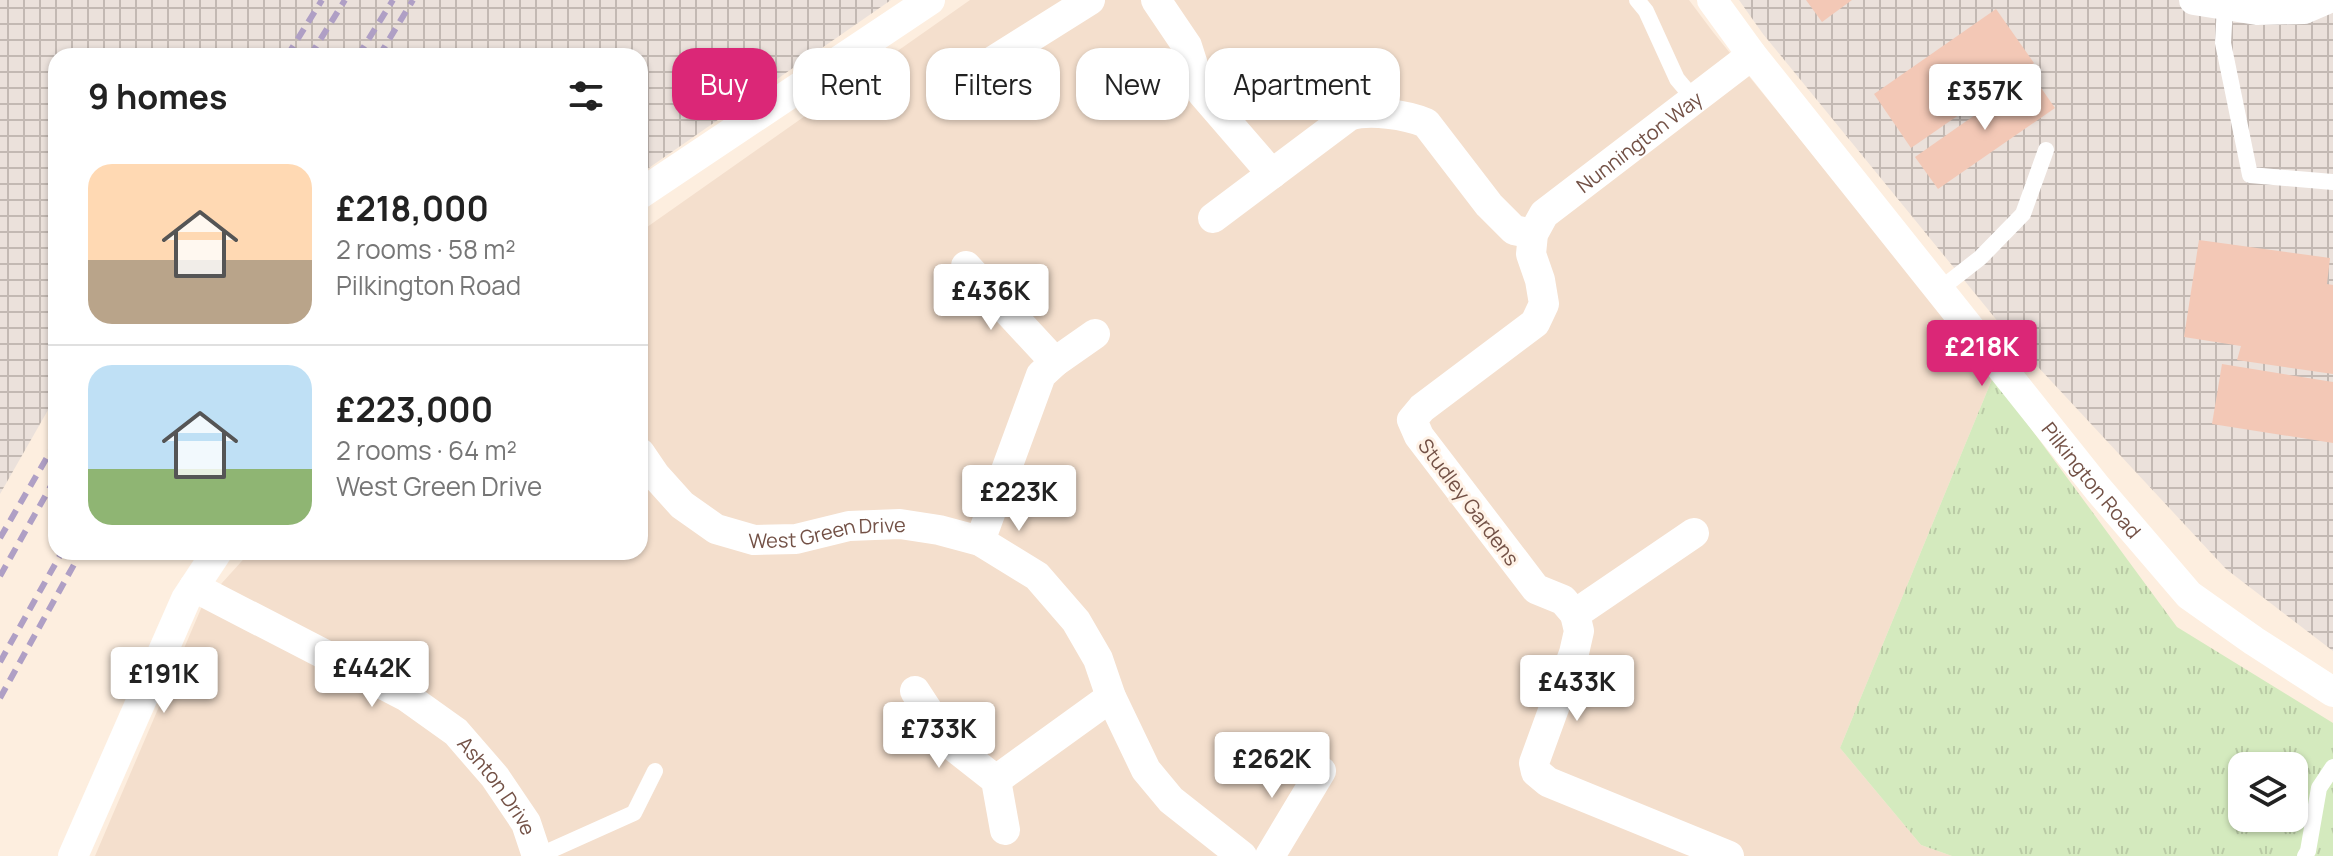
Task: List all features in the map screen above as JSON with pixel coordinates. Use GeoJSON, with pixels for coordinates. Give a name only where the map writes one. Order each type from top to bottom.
{"type":"FeatureCollection","features":[{"type":"Feature","properties":{"kind":"street"},"geometry":{"type":"LineString","coordinates":[[648,189],[930,0]]}},
{"type":"Feature","properties":{"kind":"street"},"geometry":{"type":"LineString","coordinates":[[1014,48],[1090,0]]}},
{"type":"Feature","properties":{"kind":"street"},"geometry":{"type":"LineString","coordinates":[[1156,0],[1187,46],[1202,93],[1272,174]]}},
{"type":"Feature","properties":{"kind":"street","name":"Pilkington Road"},"geometry":{"type":"LineString","coordinates":[[1712,0],[1752,55],[2098,489],[2189,595],[2333,692]]}},
{"type":"Feature","properties":{"kind":"street"},"geometry":{"type":"LineString","coordinates":[[2194,0],[2257,10],[2304,9],[2325,0]]}},
{"type":"Feature","properties":{"kind":"street","name":"Nunnington Way"},"geometry":{"type":"LineString","coordinates":[[1533,234],[1544,214],[1752,55]]}},
{"type":"Feature","properties":{"kind":"street"},"geometry":{"type":"LineString","coordinates":[[1213,218],[1349,116],[1361,112],[1414,118],[1426,123],[1489,205],[1514,230],[1533,234]]}},
{"type":"Feature","properties":{"kind":"street","name":"Studley Gardens"},"geometry":{"type":"LineString","coordinates":[[1533,234],[1531,254],[1544,304],[1535,323],[1422,408],[1412,420],[1419,436],[1536,589],[1563,600],[1575,614]]}},
{"type":"Feature","properties":{"kind":"street"},"geometry":{"type":"LineString","coordinates":[[966,266],[1055,362]]}},
{"type":"Feature","properties":{"kind":"street"},"geometry":{"type":"LineString","coordinates":[[980,541],[1041,375],[1095,334]]}},
{"type":"Feature","properties":{"kind":"street","name":"West Green Drive"},"geometry":{"type":"LineString","coordinates":[[648,465],[682,505],[716,529],[754,540],[796,539],[849,526],[900,524],[980,541],[1037,576],[1076,621],[1098,659],[1111,697],[1146,770],[1171,800],[1242,856]]}},
{"type":"Feature","properties":{"kind":"street"},"geometry":{"type":"LineString","coordinates":[[1694,533],[1575,614],[1579,631],[1574,653],[1534,763],[1536,772],[1548,782],[1729,856]]}},
{"type":"Feature","properties":{"kind":"street"},"geometry":{"type":"LineString","coordinates":[[73,856],[186,599],[212,560]]}},
{"type":"Feature","properties":{"kind":"street","name":"Ashton Drive"},"geometry":{"type":"LineString","coordinates":[[194,587],[407,697],[456,732],[495,777],[526,823],[537,856]]}},
{"type":"Feature","properties":{"kind":"street"},"geometry":{"type":"LineString","coordinates":[[915,691],[949,743],[996,780],[1005,830]]}},
{"type":"Feature","properties":{"kind":"street"},"geometry":{"type":"LineString","coordinates":[[996,780],[1111,697]]}},
{"type":"Feature","properties":{"kind":"street"},"geometry":{"type":"LineString","coordinates":[[1270,856],[1321,771]]}},
{"type":"Feature","properties":{"kind":"lane"},"geometry":{"type":"LineString","coordinates":[[1637,0],[1646,11],[1677,79],[1694,99]]}},
{"type":"Feature","properties":{"kind":"lane"},"geometry":{"type":"LineString","coordinates":[[2225,6],[2223,43],[2250,175],[2333,182]]}},
{"type":"Feature","properties":{"kind":"lane"},"geometry":{"type":"LineString","coordinates":[[1939,290],[1980,258],[2023,214],[2046,150]]}},
{"type":"Feature","properties":{"kind":"lane"},"geometry":{"type":"LineString","coordinates":[[2305,856],[2319,788],[2333,767]]}},
{"type":"Feature","properties":{"kind":"lane"},"geometry":{"type":"LineString","coordinates":[[537,856],[634,813],[655,771]]}},
{"type":"Feature","properties":{"kind":"shaded area"},"geometry":{"type":"Polygon","coordinates":[[[0,0],[891,0],[822,48],[793,48],[793,68],[777,79],[777,48],[672,48],[672,120],[718,120],[648,168],[648,48],[48,48],[48,410],[0,494],[0,0]]]}},
{"type":"Feature","properties":{"kind":"shaded area"},"geometry":{"type":"Polygon","coordinates":[[[970,0],[1689,0],[1993,377],[1840,748],[1921,845],[1952,856],[95,856],[203,604],[243,560],[648,560],[648,226],[799,120],[910,120],[910,48],[902,48],[970,0]]]}},
{"type":"Feature","properties":{"kind":"shaded area"},"geometry":{"type":"Polygon","coordinates":[[[1739,0],[2333,0],[2333,651],[2226,569],[2013,340],[1763,34],[1739,0]]]}},
{"type":"Feature","properties":{"kind":"green space"},"geometry":{"type":"Polygon","coordinates":[[[1993,377],[2177,627],[2333,723],[2333,856],[1952,856],[1921,845],[1840,748],[1993,377]]]}},
{"type":"Feature","properties":{"kind":"building"},"geometry":{"type":"Polygon","coordinates":[[[1806,0],[1852,0],[1822,22],[1806,0]]]}},
{"type":"Feature","properties":{"kind":"building"},"geometry":{"type":"Polygon","coordinates":[[[1996,9],[2034,63],[1911,148],[1874,94],[1996,9]]]}},
{"type":"Feature","properties":{"kind":"building"},"geometry":{"type":"Polygon","coordinates":[[[2032,75],[2055,108],[1938,189],[1915,157],[2032,75]]]}},
{"type":"Feature","properties":{"kind":"building"},"geometry":{"type":"Polygon","coordinates":[[[2199,240],[2330,258],[2327,284],[2333,285],[2333,374],[2237,360],[2241,346],[2184,337],[2199,240]]]}},
{"type":"Feature","properties":{"kind":"building"},"geometry":{"type":"Polygon","coordinates":[[[2222,364],[2333,382],[2333,443],[2212,424],[2222,364]]]}},
{"type":"Feature","properties":{"kind":"railway"},"geometry":{"type":"LineString","coordinates":[[292,48],[322,0]]}},
{"type":"Feature","properties":{"kind":"railway"},"geometry":{"type":"LineString","coordinates":[[315,48],[345,0]]}},
{"type":"Feature","properties":{"kind":"railway"},"geometry":{"type":"LineString","coordinates":[[363,48],[393,0]]}},
{"type":"Feature","properties":{"kind":"railway"},"geometry":{"type":"LineString","coordinates":[[384,48],[413,0]]}},
{"type":"Feature","properties":{"kind":"railway"},"geometry":{"type":"LineString","coordinates":[[0,538],[48,456]]}},
{"type":"Feature","properties":{"kind":"railway"},"geometry":{"type":"LineString","coordinates":[[0,576],[48,491]]}},
{"type":"Feature","properties":{"kind":"railway"},"geometry":{"type":"LineString","coordinates":[[0,662],[57,560]]}},
{"type":"Feature","properties":{"kind":"railway"},"geometry":{"type":"LineString","coordinates":[[0,698],[77,560]]}}]}
